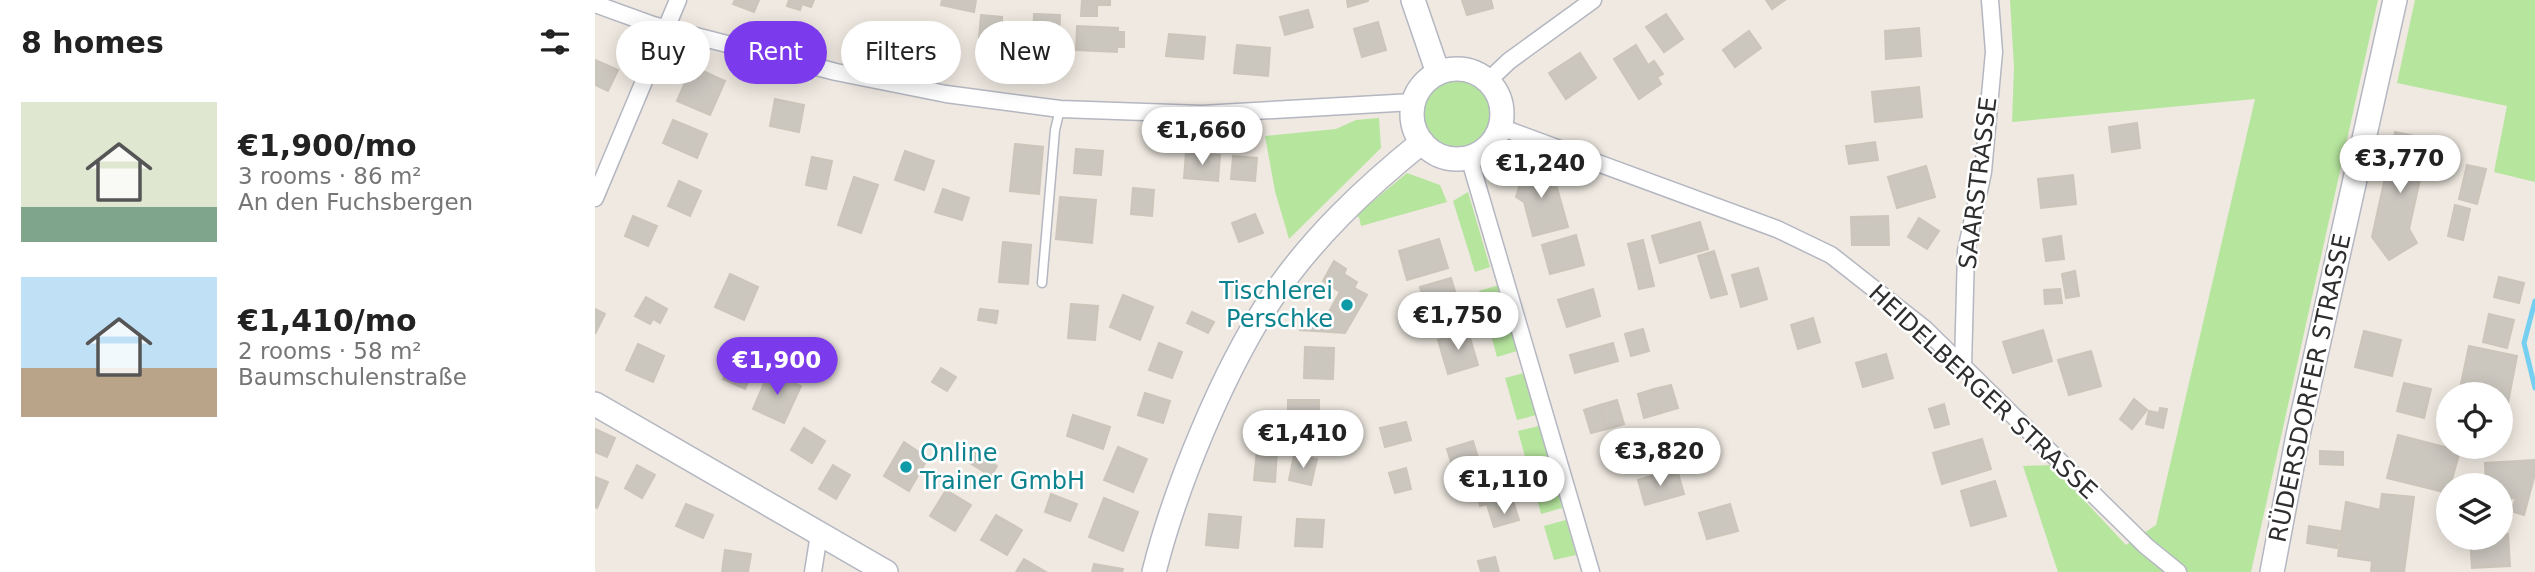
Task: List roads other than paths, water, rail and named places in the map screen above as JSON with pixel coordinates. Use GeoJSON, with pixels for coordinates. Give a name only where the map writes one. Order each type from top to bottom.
{"type":"FeatureCollection","features":[{"type":"Feature","properties":{"kind":"street"},"geometry":{"type":"LineString","coordinates":[[671,21],[678,0]]}},
{"type":"Feature","properties":{"kind":"street"},"geometry":{"type":"LineString","coordinates":[[1413,0],[1438,73]]}},
{"type":"Feature","properties":{"kind":"street"},"geometry":{"type":"LineString","coordinates":[[1488,81],[1509,61],[1593,0]]}},
{"type":"Feature","properties":{"kind":"street","name":"SAARSTRASSE"},"geometry":{"type":"LineString","coordinates":[[1963,366],[1966,251],[1983,172],[1994,52],[1990,0]]}},
{"type":"Feature","properties":{"kind":"street","name":"RÜDERSDORFER STRASSE"},"geometry":{"type":"LineString","coordinates":[[2272,572],[2298,435],[2395,0]]}},
{"type":"Feature","properties":{"kind":"street"},"geometry":{"type":"LineString","coordinates":[[595,4],[645,21]]}},
{"type":"Feature","properties":{"kind":"street"},"geometry":{"type":"LineString","coordinates":[[710,40],[836,72],[932,92],[1060,109],[1202,114],[1413,102]]}},
{"type":"Feature","properties":{"kind":"street"},"geometry":{"type":"LineString","coordinates":[[1464,69],[1488,81],[1501,102],[1500,127],[1489,146],[1469,157],[1443,157],[1422,142],[1412,117],[1413,102],[1427,80],[1438,73],[1464,69]]}},
{"type":"Feature","properties":{"kind":"street"},"geometry":{"type":"LineString","coordinates":[[595,198],[645,84]]}},
{"type":"Feature","properties":{"kind":"street","name":"HEIDELBERGER STRASSE"},"geometry":{"type":"LineString","coordinates":[[1500,127],[1777,229],[1831,255],[1890,299],[1963,366],[2146,547],[2178,572]]}},
{"type":"Feature","properties":{"kind":"street"},"geometry":{"type":"LineString","coordinates":[[1154,572],[1194,455],[1216,404],[1270,300],[1343,212],[1422,142]]}},
{"type":"Feature","properties":{"kind":"street"},"geometry":{"type":"LineString","coordinates":[[1469,157],[1591,572]]}},
{"type":"Feature","properties":{"kind":"street"},"geometry":{"type":"LineString","coordinates":[[595,404],[886,572]]}},
{"type":"Feature","properties":{"kind":"street"},"geometry":{"type":"LineString","coordinates":[[813,572],[819,534]]}},
{"type":"Feature","properties":{"kind":"lane"},"geometry":{"type":"LineString","coordinates":[[1042,283],[1055,130],[1060,109]]}},
{"type":"Feature","properties":{"kind":"waterway"},"geometry":{"type":"LineString","coordinates":[[2535,301],[2524,343],[2535,388]]}},
{"type":"Feature","properties":{"kind":"place","name":"Tischlerei Perschke"},"geometry":{"type":"Point","coordinates":[1347,305]}},
{"type":"Feature","properties":{"kind":"place","name":"Online Trainer GmbH"},"geometry":{"type":"Point","coordinates":[906,467]}}]}
